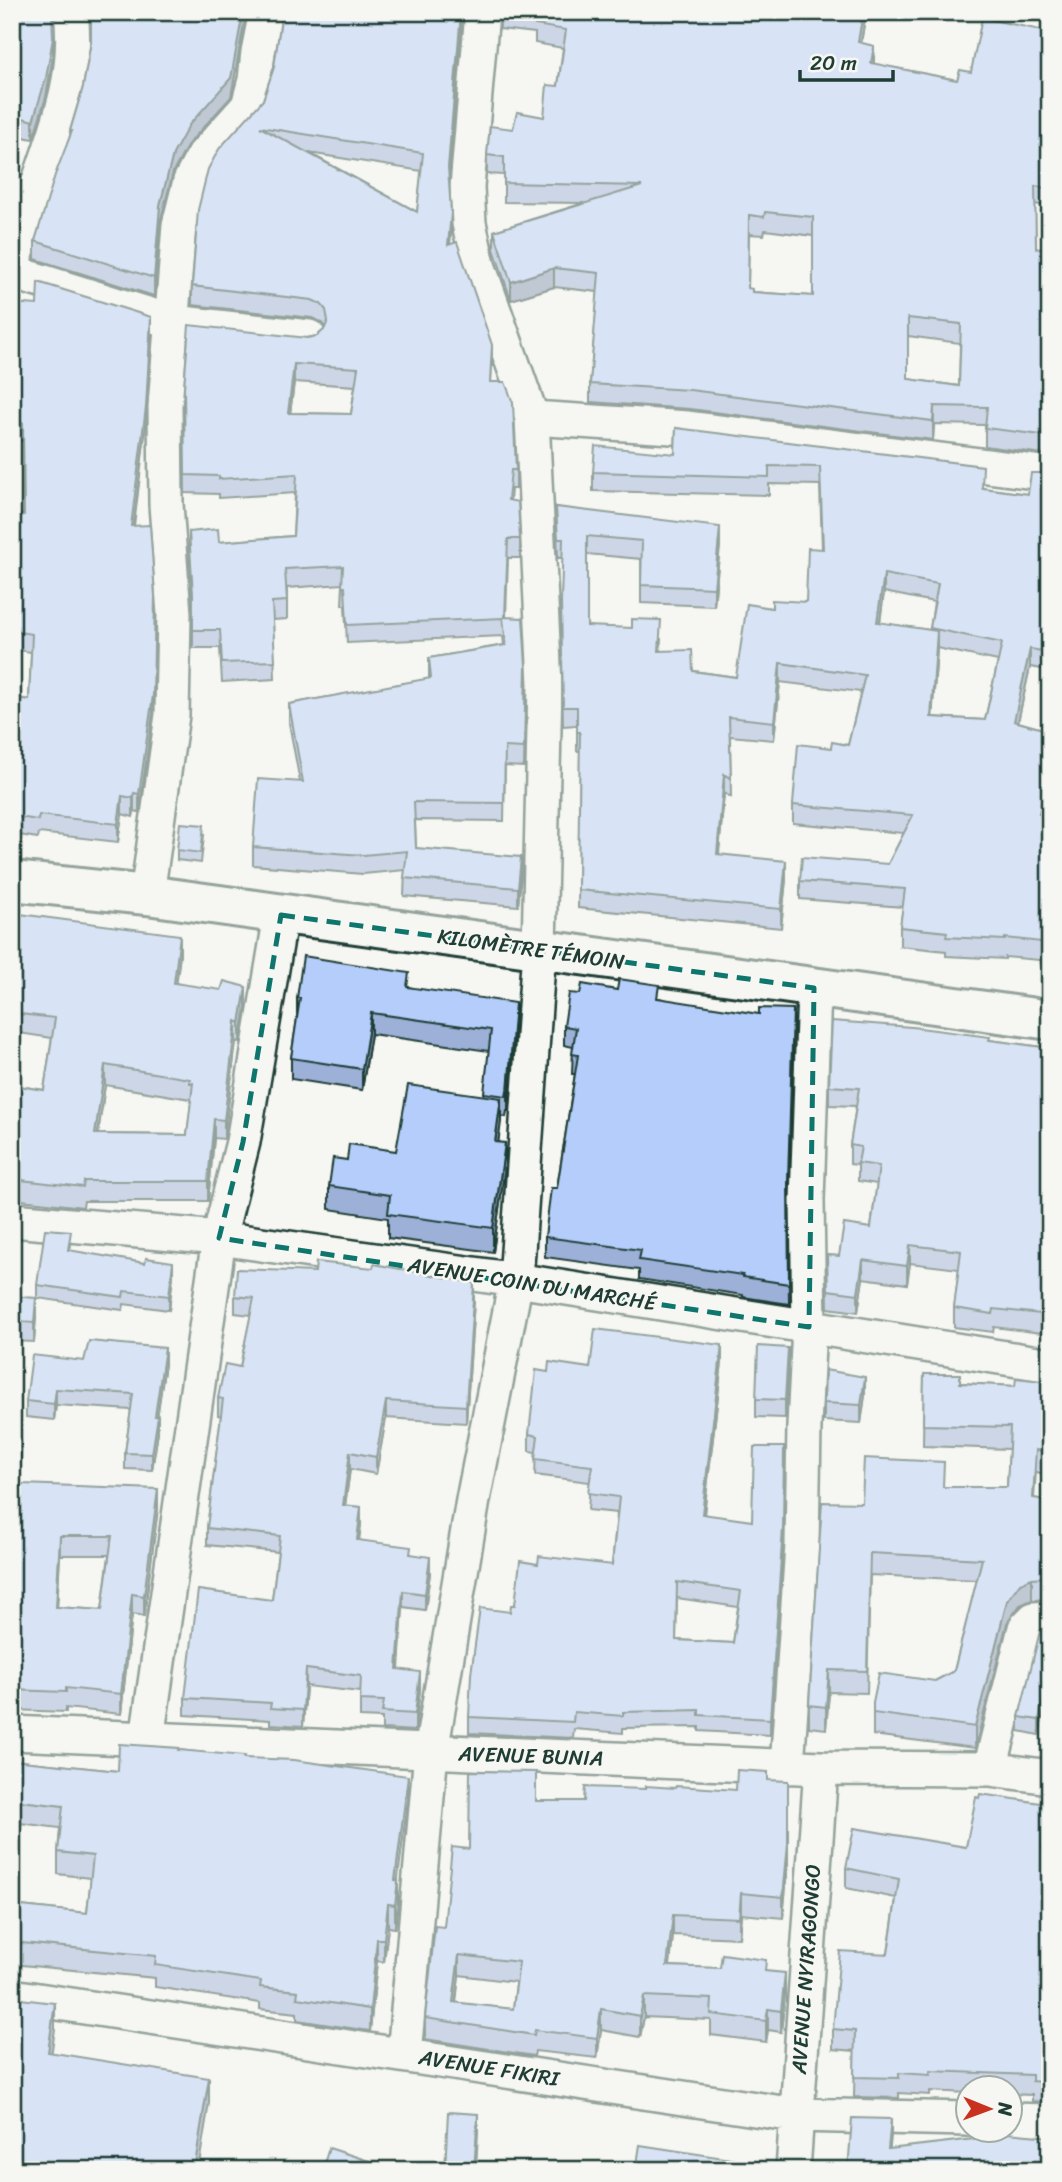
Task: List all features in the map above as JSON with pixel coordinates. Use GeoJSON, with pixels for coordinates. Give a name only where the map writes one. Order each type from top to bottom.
{"type":"FeatureCollection","features":[{"type":"Feature","properties":{"kind":"main road","name":"KILOMÈTRE TÉMOIN"},"geometry":{"type":"LineString","coordinates":[[12,881],[147,895],[1050,1020]]}},
{"type":"Feature","properties":{"kind":"street"},"geometry":{"type":"LineString","coordinates":[[71,12],[74,35],[69,93],[12,271],[173,322],[309,337]]}},
{"type":"Feature","properties":{"kind":"street"},"geometry":{"type":"LineString","coordinates":[[147,895],[172,715],[173,614],[166,504],[165,406],[179,225],[190,181],[203,156],[248,106],[255,80],[265,12]]}},
{"type":"Feature","properties":{"kind":"street"},"geometry":{"type":"LineString","coordinates":[[404,2055],[431,1752],[473,1500],[516,1280],[539,950],[545,684],[531,418],[478,265],[469,223],[467,187],[482,12]]}},
{"type":"Feature","properties":{"kind":"street"},"geometry":{"type":"LineString","coordinates":[[1012,12],[1050,20]]}},
{"type":"Feature","properties":{"kind":"street"},"geometry":{"type":"LineString","coordinates":[[531,418],[688,429],[1050,474]]}},
{"type":"Feature","properties":{"kind":"street"},"geometry":{"type":"LineString","coordinates":[[147,1739],[169,1490],[219,1238],[243,1142],[281,915]]}},
{"type":"Feature","properties":{"kind":"street"},"geometry":{"type":"LineString","coordinates":[[787,1767],[803,1545],[803,1426],[809,1327],[807,1201],[814,988]]}},
{"type":"Feature","properties":{"kind":"street","name":"AVENUE COIN DU MARCHÉ"},"geometry":{"type":"LineString","coordinates":[[12,1220],[219,1238],[516,1280],[1050,1365]]}},
{"type":"Feature","properties":{"kind":"street"},"geometry":{"type":"LineString","coordinates":[[989,1769],[1024,1628],[1034,1619],[1050,1618]]}},
{"type":"Feature","properties":{"kind":"street","name":"AVENUE BUNIA"},"geometry":{"type":"LineString","coordinates":[[12,1733],[787,1767],[989,1769],[1050,1777]]}},
{"type":"Feature","properties":{"kind":"street","name":"AVENUE NYIRAGONGO"},"geometry":{"type":"LineString","coordinates":[[793,2170],[821,1768]]}},
{"type":"Feature","properties":{"kind":"street","name":"AVENUE FIKIRI"},"geometry":{"type":"LineString","coordinates":[[12,1996],[795,2115],[954,2119]]}},
{"type":"Feature","properties":{"kind":"street"},"geometry":{"type":"LineString","coordinates":[[1024,2120],[1050,2121]]}},
{"type":"Feature","properties":{"kind":"highlighted area"},"geometry":{"type":"Polygon","coordinates":[[[281,915],[814,988],[809,1327],[219,1238],[243,1142],[281,915]]]}},
{"type":"Feature","properties":{"kind":"building"},"geometry":{"type":"Polygon","coordinates":[[[12,12],[52,12],[53,38],[46,78],[33,121],[23,118],[12,166],[12,12]]]}},
{"type":"Feature","properties":{"kind":"building"},"geometry":{"type":"Polygon","coordinates":[[[91,12],[243,12],[231,78],[189,125],[173,154],[160,205],[154,278],[35,241],[72,131],[83,87],[91,42],[91,12]]]}},
{"type":"Feature","properties":{"kind":"building"},"geometry":{"type":"Polygon","coordinates":[[[282,12],[461,12],[448,167],[451,213],[448,245],[457,242],[492,345],[490,382],[505,382],[513,403],[516,470],[511,470],[508,500],[518,502],[520,539],[508,539],[505,617],[523,618],[526,666],[524,748],[505,747],[504,803],[414,802],[416,848],[521,857],[518,888],[404,878],[407,851],[363,855],[253,847],[258,779],[303,782],[289,704],[431,678],[429,658],[506,645],[503,618],[347,625],[345,587],[342,587],[343,566],[285,569],[287,601],[272,602],[275,661],[222,663],[220,630],[193,630],[189,532],[218,529],[219,542],[293,536],[297,474],[219,479],[219,476],[185,475],[184,388],[189,325],[307,338],[317,336],[328,321],[326,310],[312,300],[192,286],[198,210],[208,169],[219,149],[263,100],[274,67],[282,12]],[[260,127],[417,212],[423,153],[260,127]],[[294,364],[288,413],[351,414],[358,368],[294,364]]]}},
{"type":"Feature","properties":{"kind":"building"},"geometry":{"type":"Polygon","coordinates":[[[517,12],[694,12],[711,15],[711,12],[863,12],[858,42],[874,46],[871,63],[957,80],[960,70],[971,72],[982,18],[1050,32],[1050,189],[1035,186],[1036,248],[1050,251],[1050,436],[985,428],[987,407],[934,406],[933,421],[690,390],[590,384],[599,273],[554,268],[511,282],[494,231],[642,186],[504,183],[504,157],[487,155],[490,126],[513,129],[517,112],[544,117],[547,85],[558,86],[566,30],[535,25],[537,15],[517,12]],[[765,212],[764,217],[749,215],[748,288],[752,289],[752,292],[813,296],[813,217],[765,212]],[[908,318],[908,379],[959,386],[961,324],[908,318]]]}},
{"type":"Feature","properties":{"kind":"building"},"geometry":{"type":"Polygon","coordinates":[[[38,282],[151,317],[146,407],[131,526],[150,525],[155,596],[153,695],[139,794],[134,793],[133,798],[122,796],[118,824],[39,815],[38,820],[12,816],[12,697],[29,700],[32,634],[12,631],[12,514],[24,515],[23,423],[12,422],[12,303],[37,305],[38,282]]]}},
{"type":"Feature","properties":{"kind":"building"},"geometry":{"type":"Polygon","coordinates":[[[676,428],[983,466],[982,488],[1028,494],[1031,473],[1050,473],[1050,612],[1042,651],[1030,649],[1014,721],[1050,731],[1050,762],[1039,814],[1050,814],[1050,943],[1005,938],[946,937],[947,932],[900,927],[905,889],[800,881],[802,857],[888,864],[913,815],[793,805],[798,744],[831,748],[832,742],[848,745],[865,675],[780,663],[774,722],[729,717],[731,779],[724,774],[717,854],[786,861],[781,909],[578,890],[580,732],[577,732],[577,707],[563,707],[563,539],[558,539],[556,507],[720,527],[714,588],[641,585],[642,541],[587,536],[587,626],[632,628],[632,619],[661,620],[659,651],[692,650],[693,671],[736,677],[747,604],[772,608],[772,600],[806,602],[808,548],[823,549],[820,467],[769,466],[769,477],[593,472],[595,446],[675,454],[676,428]],[[884,574],[877,622],[937,631],[931,717],[985,720],[1002,643],[930,628],[938,584],[884,574]]]}},
{"type":"Feature","properties":{"kind":"building"},"geometry":{"type":"Polygon","coordinates":[[[180,823],[204,825],[201,853],[177,850],[180,823]]]}},
{"type":"Feature","properties":{"kind":"building"},"geometry":{"type":"Polygon","coordinates":[[[12,913],[180,935],[174,983],[221,990],[224,981],[246,987],[240,1023],[236,1021],[224,1120],[214,1119],[208,1181],[84,1181],[83,1187],[12,1179],[12,1085],[44,1090],[55,1018],[12,1013],[12,913]],[[105,1065],[95,1134],[187,1135],[193,1083],[190,1083],[190,1079],[105,1065]]]}},
{"type":"Feature","properties":{"kind":"building"},"geometry":{"type":"Polygon","coordinates":[[[303,956],[409,973],[407,987],[515,1003],[506,1096],[484,1093],[491,1030],[371,1013],[362,1069],[291,1058],[303,956]]]}},
{"type":"Feature","properties":{"kind":"building"},"geometry":{"type":"Polygon","coordinates":[[[619,979],[659,985],[657,998],[759,1014],[759,1008],[793,1009],[788,1181],[789,1284],[639,1260],[641,1250],[545,1237],[551,1188],[557,1188],[578,1055],[572,1054],[576,1028],[564,1026],[569,993],[580,994],[582,984],[617,990],[619,979]]]}},
{"type":"Feature","properties":{"kind":"building"},"geometry":{"type":"Polygon","coordinates":[[[832,1021],[912,1027],[1050,1048],[1050,1315],[994,1309],[993,1314],[954,1308],[961,1251],[910,1245],[907,1266],[863,1260],[858,1294],[828,1290],[827,1255],[839,1256],[844,1224],[871,1228],[879,1166],[858,1163],[861,1147],[850,1145],[859,1088],[829,1086],[832,1021]]]}},
{"type":"Feature","properties":{"kind":"building"},"geometry":{"type":"Polygon","coordinates":[[[408,1085],[501,1098],[495,1142],[505,1143],[493,1228],[388,1214],[390,1195],[329,1186],[333,1158],[347,1160],[349,1144],[396,1151],[408,1085]]]}},
{"type":"Feature","properties":{"kind":"building"},"geometry":{"type":"Polygon","coordinates":[[[45,1229],[71,1231],[68,1250],[145,1263],[146,1258],[173,1262],[169,1296],[124,1291],[123,1297],[37,1285],[45,1229]]]}},
{"type":"Feature","properties":{"kind":"building"},"geometry":{"type":"Polygon","coordinates":[[[316,1262],[373,1268],[374,1264],[474,1283],[466,1406],[386,1401],[376,1457],[350,1452],[343,1505],[361,1507],[357,1540],[411,1547],[410,1554],[430,1557],[425,1594],[403,1591],[397,1669],[420,1672],[415,1714],[382,1712],[384,1701],[360,1700],[361,1676],[306,1669],[303,1710],[270,1708],[271,1703],[185,1698],[198,1590],[272,1600],[280,1536],[207,1528],[223,1399],[218,1398],[225,1364],[240,1367],[254,1298],[235,1296],[237,1269],[315,1272],[316,1262]]]}},
{"type":"Feature","properties":{"kind":"building"},"geometry":{"type":"Polygon","coordinates":[[[12,1296],[36,1298],[34,1323],[12,1321],[12,1296]]]}},
{"type":"Feature","properties":{"kind":"building"},"geometry":{"type":"Polygon","coordinates":[[[595,1329],[722,1345],[702,1514],[752,1521],[754,1447],[784,1447],[783,1528],[770,1719],[699,1715],[699,1710],[623,1712],[623,1716],[574,1712],[573,1722],[469,1717],[471,1674],[480,1608],[510,1612],[511,1605],[515,1605],[520,1561],[538,1564],[539,1556],[612,1565],[619,1497],[588,1493],[592,1466],[535,1459],[538,1436],[529,1434],[536,1370],[548,1372],[549,1362],[590,1368],[595,1329]],[[677,1582],[676,1640],[733,1643],[741,1591],[677,1582]]]}},
{"type":"Feature","properties":{"kind":"building"},"geometry":{"type":"Polygon","coordinates":[[[89,1341],[165,1348],[152,1454],[125,1453],[133,1394],[56,1389],[54,1404],[26,1401],[32,1355],[84,1361],[89,1341]]]}},
{"type":"Feature","properties":{"kind":"building"},"geometry":{"type":"Polygon","coordinates":[[[758,1346],[788,1348],[785,1400],[756,1399],[758,1346]]]}},
{"type":"Feature","properties":{"kind":"building"},"geometry":{"type":"Polygon","coordinates":[[[825,1370],[865,1377],[861,1405],[824,1403],[825,1370]]]}},
{"type":"Feature","properties":{"kind":"building"},"geometry":{"type":"Polygon","coordinates":[[[924,1374],[960,1374],[960,1383],[1015,1386],[1016,1378],[1050,1382],[1050,1453],[1036,1450],[1033,1498],[1050,1501],[1050,1573],[1047,1572],[1046,1577],[1032,1578],[1020,1583],[1007,1601],[975,1727],[873,1713],[873,1702],[879,1673],[935,1681],[954,1671],[982,1559],[870,1553],[867,1671],[829,1670],[826,1707],[809,1705],[822,1502],[862,1503],[864,1458],[944,1462],[943,1487],[1007,1487],[1010,1427],[923,1425],[924,1374]]]}},
{"type":"Feature","properties":{"kind":"building"},"geometry":{"type":"Polygon","coordinates":[[[12,1441],[21,1442],[20,1447],[12,1449],[12,1441]]]}},
{"type":"Feature","properties":{"kind":"building"},"geometry":{"type":"Polygon","coordinates":[[[12,1482],[158,1489],[144,1596],[132,1594],[121,1694],[66,1688],[66,1692],[12,1690],[12,1482]],[[60,1536],[56,1607],[102,1610],[112,1536],[60,1536]]]}},
{"type":"Feature","properties":{"kind":"building"},"geometry":{"type":"Polygon","coordinates":[[[1040,1631],[1050,1633],[1050,1665],[1039,1720],[1019,1717],[1040,1631]]]}},
{"type":"Feature","properties":{"kind":"building"},"geometry":{"type":"Polygon","coordinates":[[[119,1744],[179,1748],[178,1750],[245,1756],[244,1758],[294,1760],[408,1776],[395,1880],[398,1880],[395,1905],[388,1904],[384,1939],[377,1939],[370,2009],[297,1998],[298,1991],[260,1987],[261,1981],[155,1965],[156,1956],[12,1942],[12,1905],[87,1913],[93,1856],[58,1852],[63,1806],[12,1800],[12,1760],[118,1771],[119,1744]]]}},
{"type":"Feature","properties":{"kind":"building"},"geometry":{"type":"Polygon","coordinates":[[[737,1770],[768,1772],[768,1780],[788,1781],[788,1843],[783,1897],[741,1893],[739,1918],[673,1915],[667,1966],[720,1968],[722,1954],[766,1960],[765,1971],[785,1973],[781,2011],[768,2009],[766,2021],[711,2014],[712,1999],[644,1996],[640,2016],[601,2009],[597,2038],[535,2030],[534,2035],[425,2018],[435,1926],[444,1927],[452,1847],[469,1849],[470,1771],[536,1772],[536,1801],[584,1801],[585,1787],[646,1789],[646,1786],[676,1786],[736,1790],[737,1770]],[[459,1955],[453,2002],[513,2009],[519,1962],[459,1955]]]}},
{"type":"Feature","properties":{"kind":"building"},"geometry":{"type":"Polygon","coordinates":[[[980,1794],[1048,1804],[1042,1849],[1050,1850],[1050,2083],[1032,2081],[1032,2075],[1024,2074],[930,2071],[930,2075],[899,2073],[899,2078],[854,2077],[855,2031],[833,2029],[840,1951],[888,1954],[899,1879],[846,1868],[854,1828],[966,1847],[976,1797],[979,1798],[980,1794]]]}},
{"type":"Feature","properties":{"kind":"building"},"geometry":{"type":"Polygon","coordinates":[[[12,1998],[55,2003],[48,2052],[209,2078],[194,2170],[12,2170],[12,1998]]]}},
{"type":"Feature","properties":{"kind":"building"},"geometry":{"type":"Polygon","coordinates":[[[448,2112],[478,2114],[474,2170],[445,2170],[448,2112]]]}},
{"type":"Feature","properties":{"kind":"building"},"geometry":{"type":"Polygon","coordinates":[[[852,2118],[891,2119],[888,2149],[954,2141],[954,2144],[1024,2144],[1024,2135],[1050,2137],[1050,2170],[848,2170],[852,2118]]]}},
{"type":"Feature","properties":{"kind":"building"},"geometry":{"type":"Polygon","coordinates":[[[640,2145],[763,2164],[762,2170],[636,2170],[640,2145]]]}},
{"type":"Feature","properties":{"kind":"building"},"geometry":{"type":"Polygon","coordinates":[[[329,2148],[372,2162],[369,2170],[322,2170],[329,2148]]]}}]}
